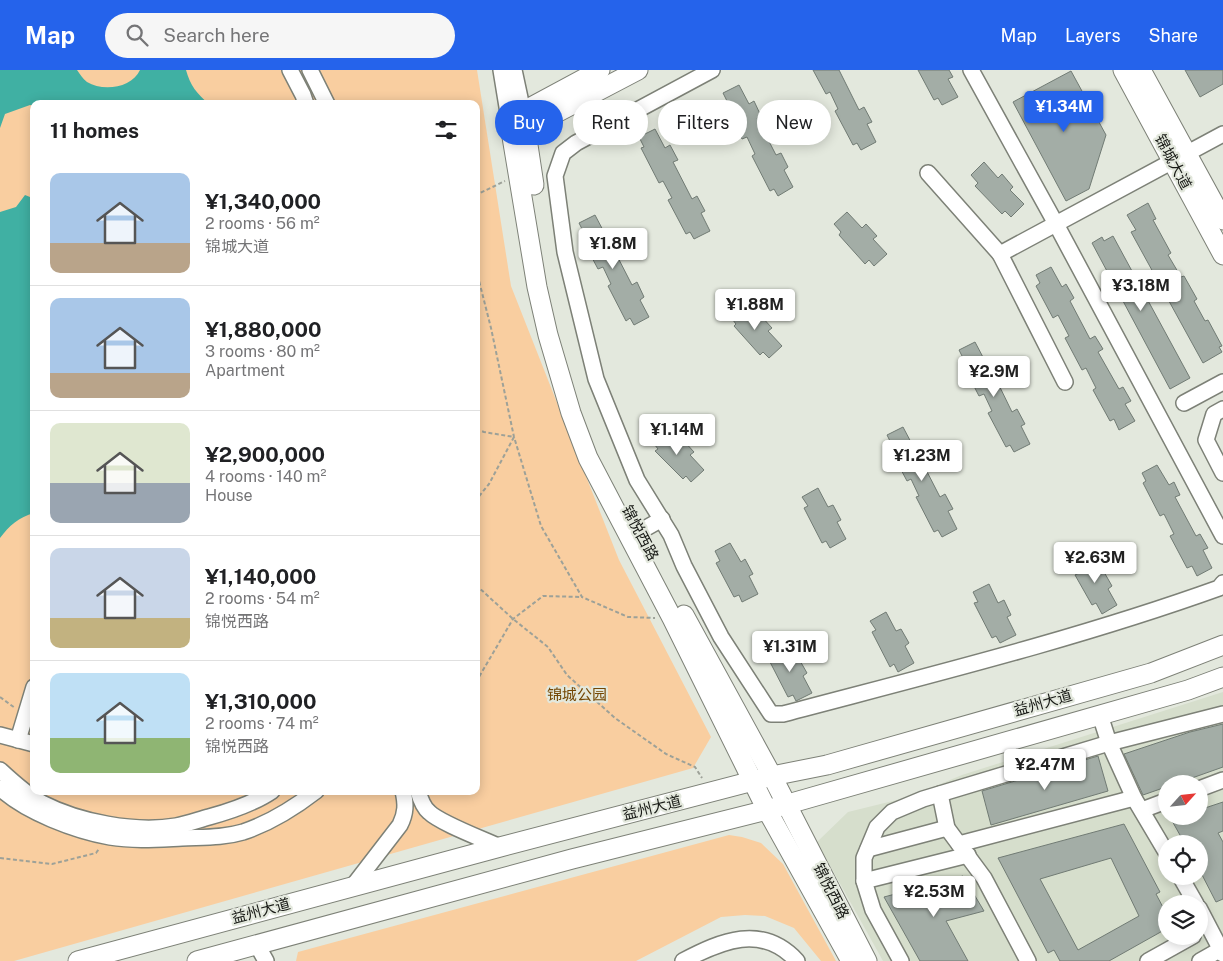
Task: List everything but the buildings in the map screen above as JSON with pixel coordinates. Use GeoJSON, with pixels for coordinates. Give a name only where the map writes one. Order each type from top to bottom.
{"type":"FeatureCollection","features":[{"type":"Feature","properties":{"kind":"main road"},"geometry":{"type":"LineString","coordinates":[[554,100],[600,70]]}},
{"type":"Feature","properties":{"kind":"main road"},"geometry":{"type":"LineString","coordinates":[[563,104],[638,70]]}},
{"type":"Feature","properties":{"kind":"main road","name":"锦城大道"},"geometry":{"type":"LineString","coordinates":[[1123,70],[1223,220]]}},
{"type":"Feature","properties":{"kind":"main road","name":"锦城大道"},"geometry":{"type":"LineString","coordinates":[[1141,70],[1223,255]]}},
{"type":"Feature","properties":{"kind":"main road","name":"锦悦西路"},"geometry":{"type":"LineString","coordinates":[[518,145],[519,174],[537,288],[570,413],[588,458],[672,618],[767,810],[851,961]]}},
{"type":"Feature","properties":{"kind":"main road","name":"锦悦西路"},"geometry":{"type":"LineString","coordinates":[[522,145],[549,285],[569,369],[599,453],[639,532],[787,804],[867,961]]}},
{"type":"Feature","properties":{"kind":"main road","name":"益州大道"},"geometry":{"type":"LineString","coordinates":[[78,961],[500,847],[772,776],[827,765],[1151,672],[1223,646]]}},
{"type":"Feature","properties":{"kind":"main road","name":"益州大道"},"geometry":{"type":"LineString","coordinates":[[197,961],[257,953],[572,859],[767,810],[1188,690],[1223,677]]}},
{"type":"Feature","properties":{"kind":"street"},"geometry":{"type":"LineString","coordinates":[[290,70],[305,100]]}},
{"type":"Feature","properties":{"kind":"street"},"geometry":{"type":"LineString","coordinates":[[310,70],[324,100]]}},
{"type":"Feature","properties":{"kind":"street","name":"锦悦西路"},"geometry":{"type":"LineString","coordinates":[[501,70],[510,100]]}},
{"type":"Feature","properties":{"kind":"street","name":"锦悦西路"},"geometry":{"type":"LineString","coordinates":[[514,70],[516,100]]}},
{"type":"Feature","properties":{"kind":"street"},"geometry":{"type":"LineString","coordinates":[[712,70],[576,143],[562,153],[555,176],[565,252],[596,379],[637,480],[671,534],[684,566],[721,637],[771,714],[783,714],[1038,646],[1179,603],[1219,588],[1223,583]]}},
{"type":"Feature","properties":{"kind":"street"},"geometry":{"type":"LineString","coordinates":[[971,70],[1056,224],[1223,536]]}},
{"type":"Feature","properties":{"kind":"street"},"geometry":{"type":"LineString","coordinates":[[1000,254],[1223,134]]}},
{"type":"Feature","properties":{"kind":"street"},"geometry":{"type":"LineString","coordinates":[[928,173],[1000,254],[1065,382]]}},
{"type":"Feature","properties":{"kind":"street"},"geometry":{"type":"LineString","coordinates":[[1184,403],[1223,382]]}},
{"type":"Feature","properties":{"kind":"street"},"geometry":{"type":"LineString","coordinates":[[1223,409],[1214,414],[1206,440],[1223,473]]}},
{"type":"Feature","properties":{"kind":"street"},"geometry":{"type":"LineString","coordinates":[[639,532],[662,520]]}},
{"type":"Feature","properties":{"kind":"street"},"geometry":{"type":"LineString","coordinates":[[18,740],[30,699]]}},
{"type":"Feature","properties":{"kind":"street"},"geometry":{"type":"LineString","coordinates":[[901,961],[873,910],[864,881],[864,858],[877,827],[892,812],[940,794],[1109,744],[1223,714]]}},
{"type":"Feature","properties":{"kind":"street"},"geometry":{"type":"LineString","coordinates":[[1100,715],[1109,744],[1138,804],[1158,838]]}},
{"type":"Feature","properties":{"kind":"street"},"geometry":{"type":"LineString","coordinates":[[0,735],[30,743]]}},
{"type":"Feature","properties":{"kind":"street"},"geometry":{"type":"LineString","coordinates":[[0,770],[13,783],[30,795]]}},
{"type":"Feature","properties":{"kind":"street"},"geometry":{"type":"LineString","coordinates":[[1208,786],[1223,780]]}},
{"type":"Feature","properties":{"kind":"street"},"geometry":{"type":"LineString","coordinates":[[0,788],[36,812],[62,824],[111,837],[137,839],[224,836],[244,832],[277,817],[310,795]]}},
{"type":"Feature","properties":{"kind":"street"},"geometry":{"type":"LineString","coordinates":[[940,794],[947,828],[984,878],[1028,961]]}},
{"type":"Feature","properties":{"kind":"street"},"geometry":{"type":"LineString","coordinates":[[30,795],[40,802],[64,813],[119,825],[148,828],[175,826],[234,810],[264,795]]}},
{"type":"Feature","properties":{"kind":"street"},"geometry":{"type":"LineString","coordinates":[[353,886],[400,825],[405,814],[404,795]]}},
{"type":"Feature","properties":{"kind":"street"},"geometry":{"type":"LineString","coordinates":[[419,795],[420,800],[429,812],[439,819],[500,847]]}},
{"type":"Feature","properties":{"kind":"street"},"geometry":{"type":"LineString","coordinates":[[864,881],[963,850],[1138,804],[1158,802]]}},
{"type":"Feature","properties":{"kind":"street"},"geometry":{"type":"LineString","coordinates":[[868,849],[947,828]]}},
{"type":"Feature","properties":{"kind":"street"},"geometry":{"type":"LineString","coordinates":[[1200,961],[1222,951],[1211,927]]}},
{"type":"Feature","properties":{"kind":"street"},"geometry":{"type":"LineString","coordinates":[[683,961],[710,947],[738,938],[765,940],[788,951],[797,961]]}},
{"type":"Feature","properties":{"kind":"street"},"geometry":{"type":"LineString","coordinates":[[1148,961],[1177,945]]}},
{"type":"Feature","properties":{"kind":"street"},"geometry":{"type":"LineString","coordinates":[[257,953],[266,961]]}},
{"type":"Feature","properties":{"kind":"path"},"geometry":{"type":"LineString","coordinates":[[480,193],[519,174]]}},
{"type":"Feature","properties":{"kind":"path"},"geometry":{"type":"LineString","coordinates":[[480,284],[514,437],[541,526],[582,597]]}},
{"type":"Feature","properties":{"kind":"path"},"geometry":{"type":"LineString","coordinates":[[480,430],[514,437]]}},
{"type":"Feature","properties":{"kind":"path"},"geometry":{"type":"LineString","coordinates":[[480,495],[489,484],[514,437]]}},
{"type":"Feature","properties":{"kind":"path"},"geometry":{"type":"LineString","coordinates":[[480,589],[513,620],[548,648],[567,675],[615,718],[666,754],[695,767],[712,792]]}},
{"type":"Feature","properties":{"kind":"path"},"geometry":{"type":"LineString","coordinates":[[480,675],[513,620],[543,596],[582,597],[628,617],[672,618]]}},
{"type":"Feature","properties":{"kind":"path"},"geometry":{"type":"LineString","coordinates":[[0,697],[25,715]]}},
{"type":"Feature","properties":{"kind":"path"},"geometry":{"type":"LineString","coordinates":[[0,858],[52,864],[96,853],[111,837]]}},
{"type":"Feature","properties":{"kind":"shaded area"},"geometry":{"type":"Polygon","coordinates":[[[1223,692],[1223,961],[883,961],[817,842],[848,812],[909,797],[962,775],[1223,692]]]}},
{"type":"Feature","properties":{"kind":"green space","name":"锦城公园"},"geometry":{"type":"Polygon","coordinates":[[[0,70],[477,70],[511,286],[619,560],[711,737],[693,768],[14,961],[0,961],[0,70]]]}},
{"type":"Feature","properties":{"kind":"green space"},"geometry":{"type":"Polygon","coordinates":[[[729,835],[761,843],[783,864],[836,961],[821,961],[794,928],[765,916],[745,915],[721,917],[636,961],[296,961],[298,952],[729,835]]]}},
{"type":"Feature","properties":{"kind":"water"},"geometry":{"type":"Polygon","coordinates":[[[0,70],[77,70],[87,82],[101,87],[109,87],[131,81],[140,70],[186,70],[194,89],[204,100],[30,100],[30,105],[5,114],[0,128],[0,70]]]}},
{"type":"Feature","properties":{"kind":"water"},"geometry":{"type":"Polygon","coordinates":[[[25,195],[30,197],[30,515],[15,523],[0,538],[0,212],[16,207],[25,195]]]}}]}
